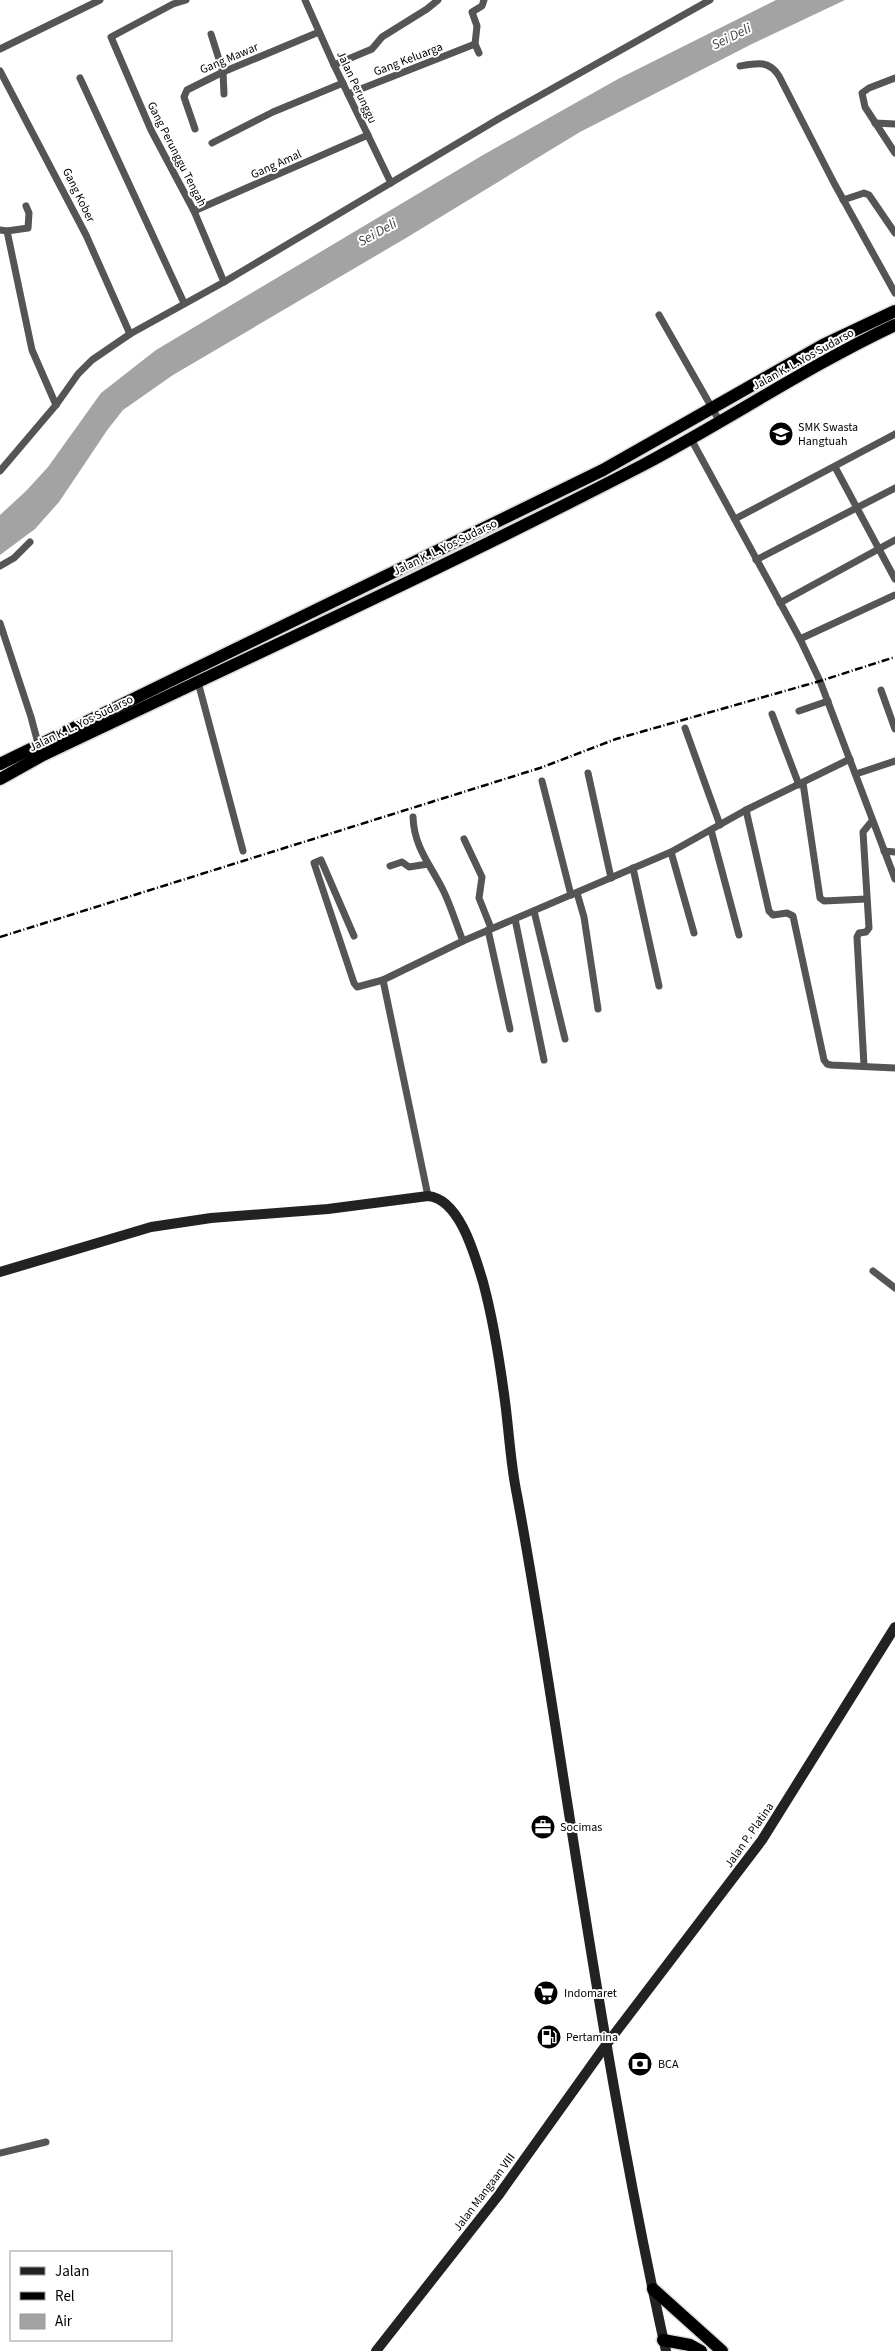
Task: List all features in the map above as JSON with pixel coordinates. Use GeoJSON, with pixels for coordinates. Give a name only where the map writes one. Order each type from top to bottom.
{"type":"FeatureCollection","features":[{"type":"Feature","properties":{"kind":"highway","name":"Jalan K. L. Yos Sudarso"},"geometry":{"type":"LineString","coordinates":[[0,779],[40,750],[204,666],[603,470],[713,410],[823,345],[892,321]]}},
{"type":"Feature","properties":{"kind":"highway","name":"Jalan K. L. Yos Sudarso"},"geometry":{"type":"LineString","coordinates":[[0,764],[40,750],[198,682],[375,598],[691,439],[892,321]]}},
{"type":"Feature","properties":{"kind":"highway"},"geometry":{"type":"LineString","coordinates":[[653,2290],[722,2351]]}},
{"type":"Feature","properties":{"kind":"highway"},"geometry":{"type":"LineString","coordinates":[[665,2346],[690,2345],[701,2351]]}},
{"type":"Feature","properties":{"kind":"street"},"geometry":{"type":"LineString","coordinates":[[0,49],[100,0]]}},
{"type":"Feature","properties":{"kind":"street","name":"Gang Perunggu Tengah"},"geometry":{"type":"LineString","coordinates":[[186,0],[174,4],[111,37],[151,130],[194,211],[224,282]]}},
{"type":"Feature","properties":{"kind":"street"},"geometry":{"type":"LineString","coordinates":[[334,65],[372,49],[382,37],[426,10],[438,0]]}},
{"type":"Feature","properties":{"kind":"street"},"geometry":{"type":"LineString","coordinates":[[479,52],[475,44],[477,26],[472,12],[482,6],[484,0]]}},
{"type":"Feature","properties":{"kind":"street"},"geometry":{"type":"LineString","coordinates":[[0,471],[56,405],[78,374],[92,360],[130,334],[224,282],[500,118],[710,0]]}},
{"type":"Feature","properties":{"kind":"street","name":"Jalan Perunggu"},"geometry":{"type":"LineString","coordinates":[[308,1],[334,65],[391,183]]}},
{"type":"Feature","properties":{"kind":"street","name":"Gang Mawar"},"geometry":{"type":"LineString","coordinates":[[195,129],[184,93],[196,84],[319,32]]}},
{"type":"Feature","properties":{"kind":"street"},"geometry":{"type":"LineString","coordinates":[[211,34],[223,72],[224,94]]}},
{"type":"Feature","properties":{"kind":"street","name":"Gang Keluarga"},"geometry":{"type":"LineString","coordinates":[[348,94],[475,44]]}},
{"type":"Feature","properties":{"kind":"street"},"geometry":{"type":"LineString","coordinates":[[740,66],[760,63],[774,68],[843,200],[895,293]]}},
{"type":"Feature","properties":{"kind":"street","name":"Gang Kober"},"geometry":{"type":"LineString","coordinates":[[0,71],[86,235],[130,334]]}},
{"type":"Feature","properties":{"kind":"street"},"geometry":{"type":"LineString","coordinates":[[80,78],[184,303]]}},
{"type":"Feature","properties":{"kind":"street"},"geometry":{"type":"LineString","coordinates":[[895,78],[869,88],[862,93],[865,107],[895,153]]}},
{"type":"Feature","properties":{"kind":"street"},"geometry":{"type":"LineString","coordinates":[[212,143],[273,112],[343,84]]}},
{"type":"Feature","properties":{"kind":"street"},"geometry":{"type":"LineString","coordinates":[[875,123],[895,124]]}},
{"type":"Feature","properties":{"kind":"street","name":"Gang Amal"},"geometry":{"type":"LineString","coordinates":[[194,211],[368,135]]}},
{"type":"Feature","properties":{"kind":"street"},"geometry":{"type":"LineString","coordinates":[[843,200],[864,193],[868,194],[895,233]]}},
{"type":"Feature","properties":{"kind":"street"},"geometry":{"type":"LineString","coordinates":[[26,206],[29,213],[28,228],[4,231],[32,350],[56,405]]}},
{"type":"Feature","properties":{"kind":"street"},"geometry":{"type":"LineString","coordinates":[[659,315],[720,422]]}},
{"type":"Feature","properties":{"kind":"street"},"geometry":{"type":"LineString","coordinates":[[735,519],[895,434]]}},
{"type":"Feature","properties":{"kind":"street"},"geometry":{"type":"LineString","coordinates":[[691,439],[800,640],[828,702],[895,879]]}},
{"type":"Feature","properties":{"kind":"street"},"geometry":{"type":"LineString","coordinates":[[835,467],[895,579]]}},
{"type":"Feature","properties":{"kind":"street"},"geometry":{"type":"LineString","coordinates":[[756,560],[895,488]]}},
{"type":"Feature","properties":{"kind":"street"},"geometry":{"type":"LineString","coordinates":[[780,604],[895,540]]}},
{"type":"Feature","properties":{"kind":"street"},"geometry":{"type":"LineString","coordinates":[[0,566],[14,558],[30,542]]}},
{"type":"Feature","properties":{"kind":"street"},"geometry":{"type":"LineString","coordinates":[[800,640],[895,595]]}},
{"type":"Feature","properties":{"kind":"street"},"geometry":{"type":"LineString","coordinates":[[0,624],[32,716],[40,750]]}},
{"type":"Feature","properties":{"kind":"street"},"geometry":{"type":"LineString","coordinates":[[198,682],[243,852]]}},
{"type":"Feature","properties":{"kind":"street"},"geometry":{"type":"LineString","coordinates":[[881,690],[895,728]]}},
{"type":"Feature","properties":{"kind":"street"},"geometry":{"type":"LineString","coordinates":[[799,711],[828,702]]}},
{"type":"Feature","properties":{"kind":"street"},"geometry":{"type":"LineString","coordinates":[[772,714],[801,784],[820,898],[824,901],[866,899]]}},
{"type":"Feature","properties":{"kind":"street"},"geometry":{"type":"LineString","coordinates":[[685,728],[720,825]]}},
{"type":"Feature","properties":{"kind":"street"},"geometry":{"type":"LineString","coordinates":[[354,936],[321,860],[314,863],[354,983],[357,987],[362,988],[383,980],[463,940],[671,852],[746,810],[850,759]]}},
{"type":"Feature","properties":{"kind":"street"},"geometry":{"type":"LineString","coordinates":[[856,774],[895,761]]}},
{"type":"Feature","properties":{"kind":"street"},"geometry":{"type":"LineString","coordinates":[[588,773],[611,878]]}},
{"type":"Feature","properties":{"kind":"street"},"geometry":{"type":"LineString","coordinates":[[542,781],[574,894],[584,917],[598,1009]]}},
{"type":"Feature","properties":{"kind":"street"},"geometry":{"type":"LineString","coordinates":[[746,810],[769,911],[773,915],[787,913],[793,916],[824,1060],[831,1066],[895,1068]]}},
{"type":"Feature","properties":{"kind":"street"},"geometry":{"type":"LineString","coordinates":[[413,817],[417,843],[444,891],[463,940]]}},
{"type":"Feature","properties":{"kind":"street"},"geometry":{"type":"LineString","coordinates":[[864,1066],[857,937],[859,933],[866,932],[869,928],[864,832],[872,820]]}},
{"type":"Feature","properties":{"kind":"street"},"geometry":{"type":"LineString","coordinates":[[711,830],[739,935]]}},
{"type":"Feature","properties":{"kind":"street"},"geometry":{"type":"LineString","coordinates":[[464,839],[482,877],[479,895],[490,929],[510,1029]]}},
{"type":"Feature","properties":{"kind":"street"},"geometry":{"type":"LineString","coordinates":[[884,851],[895,852]]}},
{"type":"Feature","properties":{"kind":"street"},"geometry":{"type":"LineString","coordinates":[[671,852],[694,933]]}},
{"type":"Feature","properties":{"kind":"street"},"geometry":{"type":"LineString","coordinates":[[390,866],[402,862],[409,867],[428,864]]}},
{"type":"Feature","properties":{"kind":"street"},"geometry":{"type":"LineString","coordinates":[[633,868],[659,986]]}},
{"type":"Feature","properties":{"kind":"street"},"geometry":{"type":"LineString","coordinates":[[534,911],[565,1039]]}},
{"type":"Feature","properties":{"kind":"street"},"geometry":{"type":"LineString","coordinates":[[515,919],[544,1060]]}},
{"type":"Feature","properties":{"kind":"street"},"geometry":{"type":"LineString","coordinates":[[383,980],[428,1196]]}},
{"type":"Feature","properties":{"kind":"street"},"geometry":{"type":"LineString","coordinates":[[0,1272],[151,1227],[211,1218],[328,1210],[436,1196],[444,1202],[461,1222],[476,1260],[489,1308],[504,1394],[512,1471],[533,1582],[606,2045],[665,2346]]}},
{"type":"Feature","properties":{"kind":"street"},"geometry":{"type":"LineString","coordinates":[[874,1271],[895,1288]]}},
{"type":"Feature","properties":{"kind":"street","name":"Jalan P. Platina"},"geometry":{"type":"LineString","coordinates":[[606,2045],[762,1840],[895,1627]]}},
{"type":"Feature","properties":{"kind":"street","name":"Jalan Mangaan VIII"},"geometry":{"type":"LineString","coordinates":[[376,2351],[498,2196],[606,2045]]}},
{"type":"Feature","properties":{"kind":"street"},"geometry":{"type":"LineString","coordinates":[[0,2153],[46,2142]]}},
{"type":"Feature","properties":{"kind":"water","name":"Sei Deli"},"geometry":{"type":"Polygon","coordinates":[[[776,0],[845,0],[750,45],[580,132],[406,238],[173,375],[123,410],[59,502],[35,529],[0,555],[0,515],[48,467],[101,393],[156,350],[483,155],[618,79],[776,0]]]}},
{"type":"Feature","properties":{"kind":"railway"},"geometry":{"type":"LineString","coordinates":[[0,937],[540,768],[616,739],[820,681],[895,657]]}},
{"type":"Feature","properties":{"kind":"place","name":"SMK Swasta Hangtuah"},"geometry":{"type":"Point","coordinates":[781,434]}},
{"type":"Feature","properties":{"kind":"place","name":"Socimas"},"geometry":{"type":"Point","coordinates":[543,1827]}},
{"type":"Feature","properties":{"kind":"place","name":"Indomaret"},"geometry":{"type":"Point","coordinates":[546,1993]}},
{"type":"Feature","properties":{"kind":"place","name":"Pertamina"},"geometry":{"type":"Point","coordinates":[549,2037]}},
{"type":"Feature","properties":{"kind":"place","name":"BCA"},"geometry":{"type":"Point","coordinates":[640,2064]}}]}
